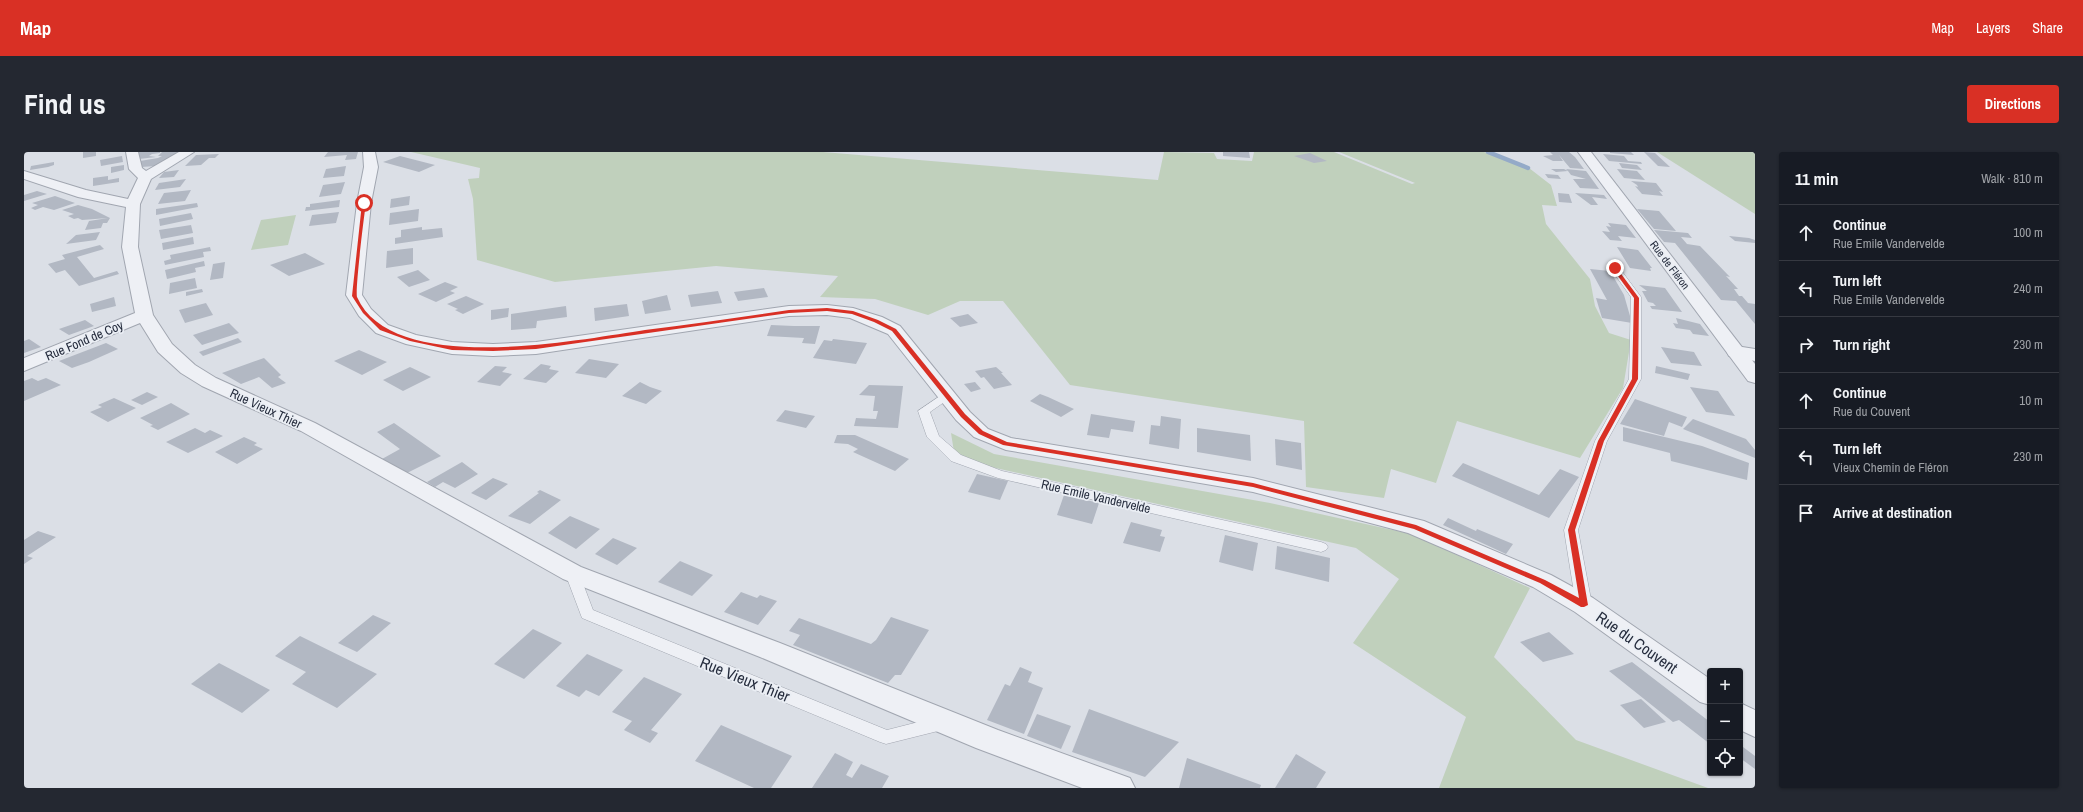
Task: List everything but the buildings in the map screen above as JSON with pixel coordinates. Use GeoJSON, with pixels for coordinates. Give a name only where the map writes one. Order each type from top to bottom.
{"type":"FeatureCollection","features":[{"type":"Feature","properties":{"kind":"street"},"geometry":{"type":"LineString","coordinates":[[132,152],[136,169],[145,177],[188,152]]}},
{"type":"Feature","properties":{"kind":"street","name":"Rue du Couvent"},"geometry":{"type":"LineString","coordinates":[[369,152],[371,167],[364,203],[354,296],[365,312],[382,329],[412,340],[452,348],[493,350],[536,348],[789,311],[827,310],[853,313],[876,321],[894,330],[946,396],[981,433],[1006,444],[1253,485],[1408,525],[1542,581],[1584,605],[1707,692]]}},
{"type":"Feature","properties":{"kind":"street","name":"Rue de Fléron"},"geometry":{"type":"LineString","coordinates":[[1584,152],[1755,377]]}},
{"type":"Feature","properties":{"kind":"street"},"geometry":{"type":"LineString","coordinates":[[24,175],[83,194],[133,204]]}},
{"type":"Feature","properties":{"kind":"street","name":"Rue Vieux Thier"},"geometry":{"type":"LineString","coordinates":[[145,177],[133,204],[130,247],[144,315],[165,348],[188,368],[204,378],[308,427],[572,573],[770,650],[987,739],[1119,788]]}},
{"type":"Feature","properties":{"kind":"street","name":"Rue Fond de Coy"},"geometry":{"type":"LineString","coordinates":[[24,365],[144,315]]}},
{"type":"Feature","properties":{"kind":"street"},"geometry":{"type":"LineString","coordinates":[[1736,352],[1755,355]]}},
{"type":"Feature","properties":{"kind":"street"},"geometry":{"type":"LineString","coordinates":[[1743,717],[1755,725]]}},
{"type":"Feature","properties":{"kind":"lane"},"geometry":{"type":"LineString","coordinates":[[1584,605],[1571,530],[1601,441],[1635,379],[1636,298],[1615,268]]}},
{"type":"Feature","properties":{"kind":"lane","name":"Rue Emile Vandervelde"},"geometry":{"type":"LineString","coordinates":[[946,396],[924,411],[933,437],[956,458],[998,474],[1321,547]]}},
{"type":"Feature","properties":{"kind":"lane","name":"Rue Vieux Thier"},"geometry":{"type":"LineString","coordinates":[[572,573],[587,614],[886,737],[946,722]]}},
{"type":"Feature","properties":{"kind":"green space"},"geometry":{"type":"Polygon","coordinates":[[[411,152],[823,152],[1158,180],[1164,152],[1214,153],[1217,159],[1252,161],[1254,152],[1334,152],[1412,184],[1415,183],[1339,152],[1484,152],[1529,168],[1551,185],[1557,206],[1542,205],[1546,224],[1590,279],[1595,306],[1609,333],[1631,340],[1623,388],[1580,458],[1457,421],[1436,483],[1391,469],[1384,498],[1306,487],[1304,421],[1070,385],[1003,301],[960,301],[928,315],[875,299],[820,297],[838,276],[716,266],[555,282],[477,260],[473,199],[468,179],[479,178],[480,168],[411,152]]]}},
{"type":"Feature","properties":{"kind":"green space"},"geometry":{"type":"Polygon","coordinates":[[[1657,152],[1755,152],[1755,214],[1657,152]]]}},
{"type":"Feature","properties":{"kind":"green space"},"geometry":{"type":"Polygon","coordinates":[[[296,215],[288,245],[251,250],[261,220],[296,215]]]}},
{"type":"Feature","properties":{"kind":"green space"},"geometry":{"type":"Polygon","coordinates":[[[951,433],[994,454],[1270,503],[1411,534],[1530,588],[1494,657],[1576,740],[1708,788],[1439,788],[1466,717],[1353,643],[1399,579],[1356,548],[982,465],[954,452],[951,433]]]}},
{"type":"Feature","properties":{"kind":"waterway"},"geometry":{"type":"LineString","coordinates":[[1488,152],[1528,168]]}},
{"type":"Feature","properties":{"kind":"route"},"geometry":{"type":"LineString","coordinates":[[364,203],[354,296],[365,312],[382,329],[412,340],[452,348],[493,350],[536,348],[789,311],[827,310],[853,313],[876,321],[894,330],[963,416],[981,433],[1006,444],[1253,485],[1416,527],[1542,581],[1584,605],[1571,530],[1601,441],[1635,379],[1636,298],[1615,268]]}}]}
